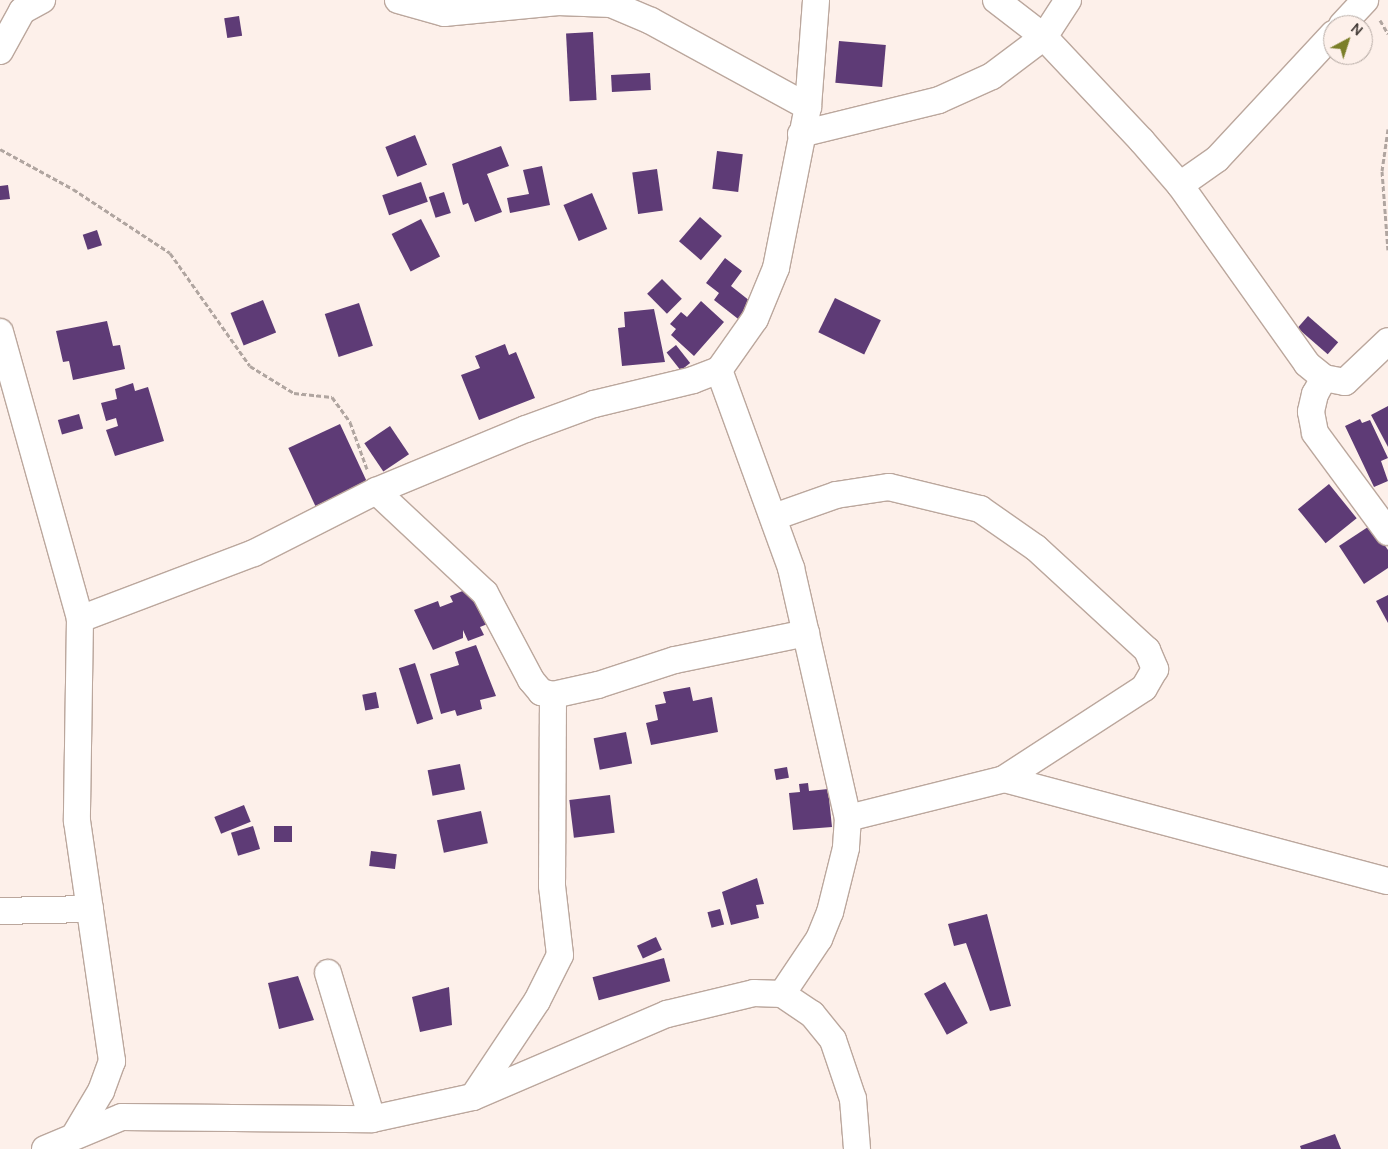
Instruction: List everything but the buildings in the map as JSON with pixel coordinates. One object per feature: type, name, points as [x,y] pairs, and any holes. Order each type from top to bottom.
[{"type":"street","points":[[0,52],[22,11],[42,0]]},
{"type":"street","points":[[398,0],[444,13],[558,2],[610,4],[808,106]]},
{"type":"street","points":[[80,619],[254,552],[374,492],[594,404],[693,380],[719,370],[755,319],[776,268],[808,106],[816,0]]},
{"type":"street","points":[[996,0],[1044,37],[1180,185],[1282,334],[1324,378],[1345,382],[1387,343]]},
{"type":"street","points":[[801,134],[939,100],[992,76],[1044,37],[1068,0]]},
{"type":"street","points":[[1351,15],[1365,0]]},
{"type":"street","points":[[1180,185],[1217,159],[1323,45]]},
{"type":"street","points":[[0,332],[80,619],[77,822],[112,1061],[101,1091],[76,1133]]},
{"type":"street","points":[[719,370],[774,517],[806,633],[848,818],[846,848],[830,912],[819,939],[782,994]]},
{"type":"street","points":[[1324,378],[1315,394],[1312,412],[1315,433],[1388,532]]},
{"type":"street","points":[[774,517],[836,495],[889,487],[980,510],[1051,561],[1148,650],[1155,669],[1144,688],[1004,779],[848,818]]},
{"type":"street","points":[[374,492],[468,574],[485,594],[530,680],[541,692],[553,695],[675,660],[806,633]]},
{"type":"street","points":[[473,1097],[538,1001],[560,955],[552,886],[553,695]]},
{"type":"street","points":[[1004,779],[1388,881]]},
{"type":"street","points":[[0,912],[90,909]]},
{"type":"street","points":[[328,973],[372,1119]]},
{"type":"street","points":[[45,1149],[76,1133],[122,1116],[372,1119],[473,1097],[667,1014],[754,993],[782,994],[812,1014],[833,1040],[850,1089],[857,1149]]},
{"type":"path","points":[[1388,129],[1382,171],[1388,250]]},
{"type":"path","points":[[0,149],[73,188],[170,253],[250,366],[294,393],[332,397],[350,422],[374,492]]}]
